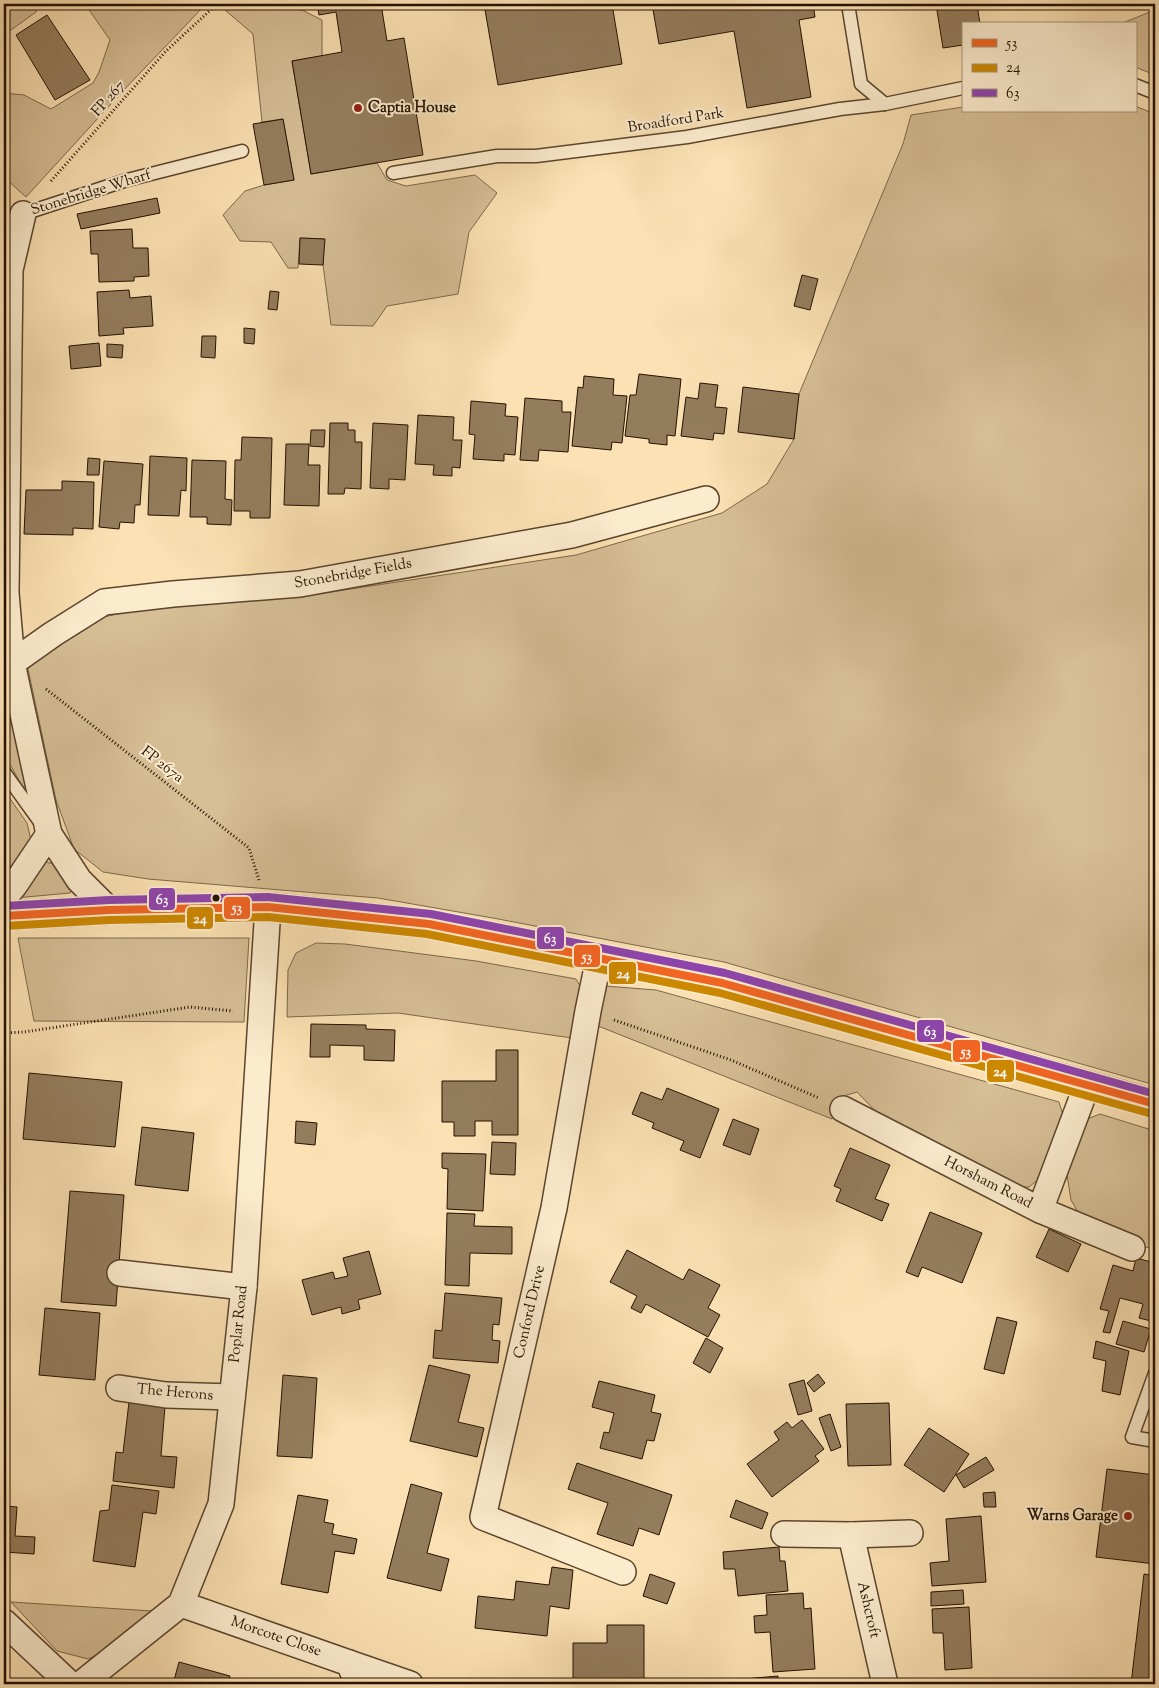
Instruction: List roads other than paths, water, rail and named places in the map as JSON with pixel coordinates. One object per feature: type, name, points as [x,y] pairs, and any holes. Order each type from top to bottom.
[{"type":"main road","points":[[4,916],[109,910],[268,907],[429,924],[722,983],[1155,1104]]},
{"type":"street","name":"Stonebridge Wharf","points":[[24,214],[10,270],[6,593],[8,670],[50,834],[80,880],[109,910]]},
{"type":"street","name":"Stonebridge Fields","points":[[8,670],[53,634],[104,602],[173,594],[300,584],[572,535],[706,499]]},
{"type":"street","points":[[4,898],[50,834]]},
{"type":"street","name":"Poplar Road","points":[[80,1684],[181,1604],[221,1504],[244,1286],[268,907]]},
{"type":"street","name":"Conford Drive","points":[[599,958],[554,1208],[483,1517],[623,1572]]},
{"type":"street","name":"Horsham Road","points":[[843,1109],[1040,1210],[1086,1085]]},
{"type":"street","points":[[1040,1210],[1132,1248]]},
{"type":"street","points":[[120,1273],[244,1286]]},
{"type":"street","name":"The Herons","points":[[119,1388],[166,1394],[232,1397]]},
{"type":"street","points":[[784,1534],[851,1535],[910,1533]]},
{"type":"street","name":"Ashcroft","points":[[851,1535],[885,1684]]},
{"type":"street","name":"Morcote Close","points":[[181,1604],[353,1673],[410,1684]]},
{"type":"street","points":[[4,1622],[70,1684]]},
{"type":"lane","points":[[848,4],[861,84],[885,104]]},
{"type":"lane","points":[[1136,85],[1155,93]]},
{"type":"lane","name":"Broadford Park","points":[[393,173],[497,156],[536,156],[687,137],[840,109],[885,104],[962,88]]},
{"type":"lane","name":"Stonebridge Wharf","points":[[24,214],[127,180],[242,151]]},
{"type":"lane","points":[[4,772],[50,834]]},
{"type":"lane","points":[[1155,1373],[1132,1436],[1155,1441]]},
{"type":"place","name":"Captia House","points":[[358,108]]},
{"type":"place","name":"Warns Garage","points":[[1128,1516]]}]
